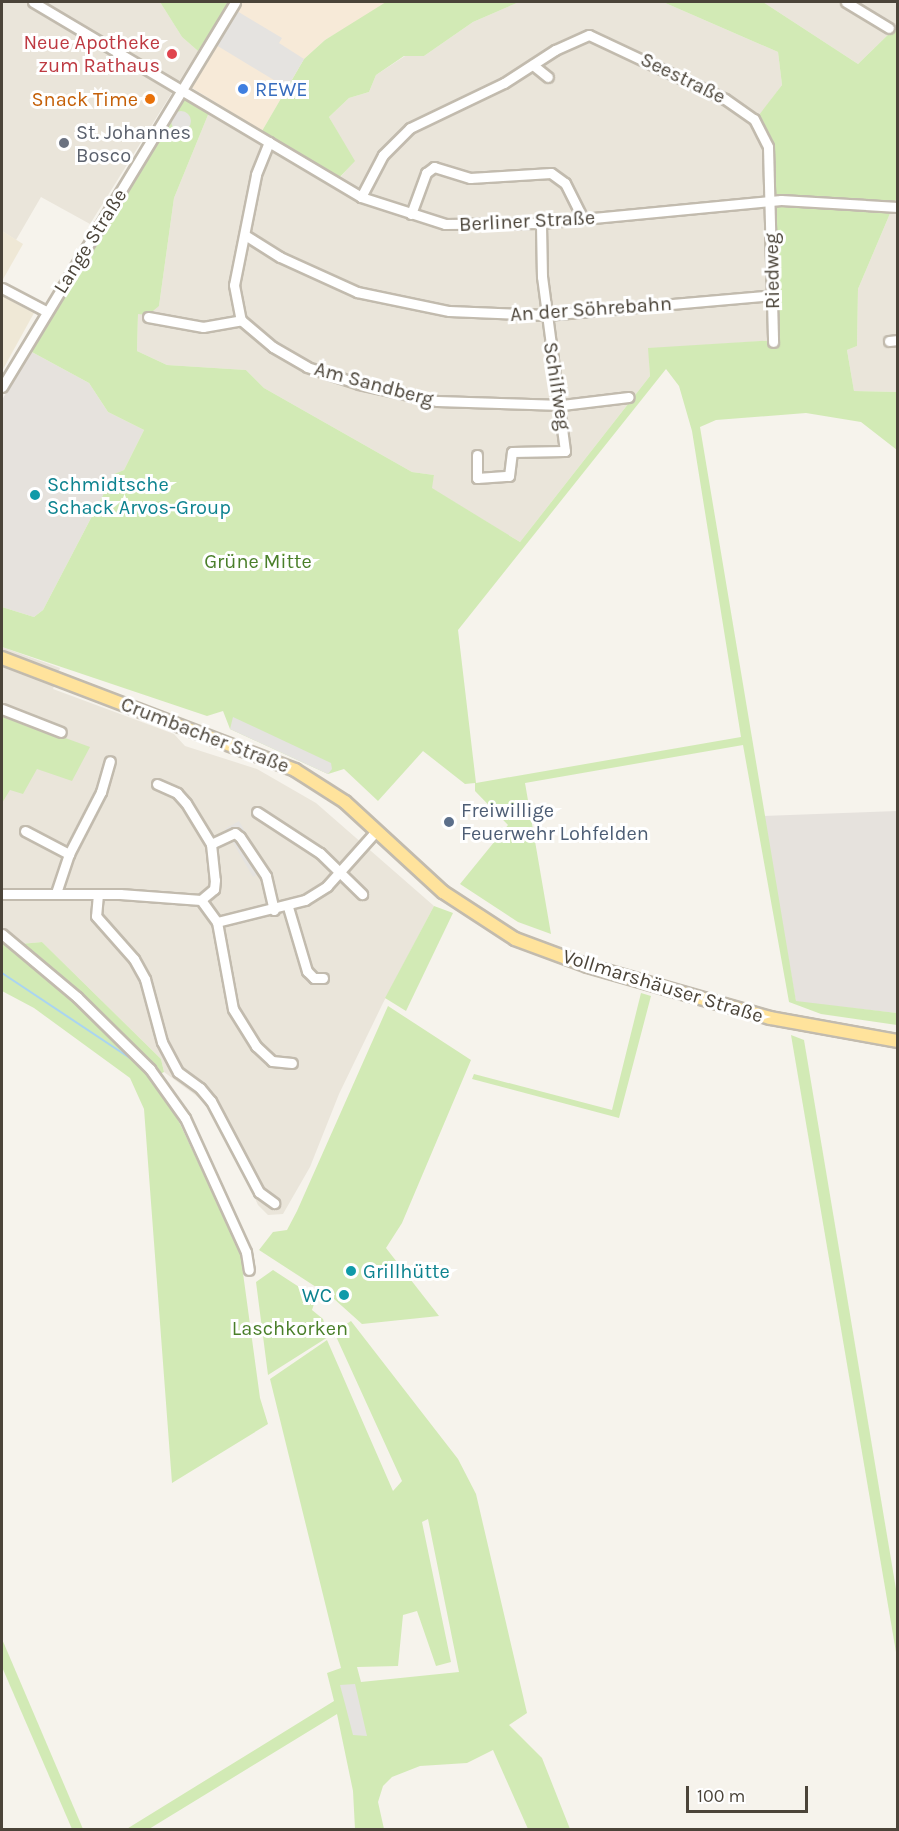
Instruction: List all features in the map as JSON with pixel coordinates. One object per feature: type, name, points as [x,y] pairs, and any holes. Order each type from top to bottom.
[{"type":"main road","name":"Crumbacher Straße","points":[[2,661],[275,760],[329,789],[443,892]]},
{"type":"main road","name":"Vollmarshäuser Straße","points":[[443,892],[515,939],[588,966],[778,1020],[897,1041]]},
{"type":"street","name":"Berliner Straße","points":[[33,2],[361,197],[411,214],[469,226],[541,223],[772,201],[897,207]]},
{"type":"street","name":"Lange Straße","points":[[2,387],[235,2]]},
{"type":"street","points":[[846,2],[889,28]]},
{"type":"street","name":"Seestraße","points":[[361,197],[383,155],[402,134],[589,35],[742,108],[754,119],[768,147],[772,201]]},
{"type":"street","points":[[533,65],[548,76]]},
{"type":"street","points":[[148,317],[203,327],[241,320],[234,285],[256,175],[269,142]]},
{"type":"street","points":[[411,214],[426,173],[434,167],[470,178],[551,173],[565,183],[583,219]]},
{"type":"street","name":"Riedweg","points":[[772,201],[773,342]]},
{"type":"street","name":"Schilfweg","points":[[477,455],[477,478],[508,476],[512,452],[561,453],[566,445],[562,405],[546,315],[541,223]]},
{"type":"street","name":"An der Söhrebahn","points":[[245,235],[316,274],[378,297],[449,311],[546,315],[773,295]]},
{"type":"street","points":[[2,288],[46,311]]},
{"type":"street","name":"Am Sandberg","points":[[241,320],[273,348],[308,367],[359,384],[471,405],[562,405],[629,397]]},
{"type":"street","points":[[2,710],[61,732]]},
{"type":"street","points":[[56,893],[69,854],[101,792],[110,761]]},
{"type":"street","points":[[2,894],[98,894],[201,900],[214,889],[215,861],[211,844],[186,803],[177,793],[157,784]]},
{"type":"street","points":[[256,812],[285,828],[341,872],[362,894]]},
{"type":"street","points":[[217,922],[288,907],[327,886],[377,830]]},
{"type":"street","points":[[25,831],[69,854]]},
{"type":"street","points":[[211,844],[235,833],[240,837],[266,876],[274,910]]},
{"type":"street","points":[[98,894],[96,916],[134,959],[145,980],[162,1042],[178,1072],[201,1088],[211,1101],[259,1192],[274,1203]]},
{"type":"street","points":[[201,900],[217,922],[234,1009],[272,1061],[292,1064]]},
{"type":"street","points":[[288,907],[307,971],[314,978],[323,978]]},
{"type":"street","points":[[2,934],[77,997],[150,1069],[184,1118],[246,1252],[249,1270]]},
{"type":"shaded area","points":[[2,2],[160,2],[182,37],[198,51],[90,224],[41,197],[16,240],[2,231]]},
{"type":"shaded area","points":[[230,2],[387,3],[325,40],[304,59],[262,131],[181,81]]},
{"type":"shaded area","points":[[519,2],[663,2],[778,52],[782,85],[759,116],[770,139],[775,189],[777,340],[649,349],[650,376],[520,542],[431,488],[434,475],[412,472],[264,388],[246,370],[167,365],[137,351],[138,314],[159,306],[174,198],[210,110],[333,186],[354,161],[329,117],[349,98],[369,92],[376,75],[405,56],[424,56],[473,22]]},
{"type":"shaded area","points":[[763,2],[897,2],[897,26],[858,64]]},
{"type":"shaded area","points":[[237,11],[282,38],[279,43],[304,59],[287,88],[216,45]]},
{"type":"shaded area","points":[[177,111],[185,111],[191,117],[191,125],[185,131],[177,131],[171,125],[171,117]]},
{"type":"shaded area","points":[[897,197],[897,392],[854,391],[847,350],[857,346],[858,289]]},
{"type":"shaded area","points":[[2,231],[23,244],[2,281]]},
{"type":"shaded area","points":[[2,296],[34,313],[2,371]]},
{"type":"shaded area","points":[[30,351],[89,383],[108,412],[144,430],[124,470],[114,474],[43,610],[34,617],[2,607],[2,400]]},
{"type":"shaded area","points":[[2,647],[60,668],[53,689],[174,734],[185,746],[257,769],[316,803],[434,906],[339,1094],[310,1167],[283,1214],[268,1215],[258,1205],[223,1129],[202,1100],[164,1072],[161,1059],[42,942],[10,945],[2,937]]},
{"type":"shaded area","points":[[233,717],[331,763],[332,769],[328,774],[230,729]]},
{"type":"shaded area","points":[[897,811],[897,1013],[796,1002],[763,816]]},
{"type":"shaded area","points":[[239,821],[267,869],[253,877],[225,829]]},
{"type":"shaded area","points":[[355,1684],[367,1736],[353,1735],[340,1685]]},
{"type":"green space","points":[[160,2],[230,2],[198,51],[182,37]]},
{"type":"green space","points":[[386,2],[519,2],[473,22],[424,56],[404,56],[376,75],[369,92],[349,98],[329,117],[355,161],[339,178],[262,131],[304,59],[325,40]]},
{"type":"green space","name":"Grüne Mitte","points":[[663,2],[763,2],[858,64],[897,26],[897,197],[858,289],[857,346],[847,350],[854,391],[897,392],[897,450],[861,422],[806,413],[716,420],[700,427],[796,1001],[897,1013],[897,1025],[821,1014],[789,1002],[743,745],[525,783],[551,934],[518,922],[460,884],[508,825],[475,791],[475,783],[465,784],[423,751],[378,801],[344,769],[328,774],[230,729],[223,711],[207,716],[2,647],[2,607],[34,617],[43,610],[114,474],[124,470],[144,430],[108,412],[89,383],[30,351],[184,95],[210,110],[174,198],[159,306],[148,315],[138,314],[137,351],[167,365],[246,370],[264,388],[412,472],[434,475],[432,488],[520,542],[650,376],[648,348],[777,340],[775,189],[770,139],[759,115],[782,85],[778,52]],"holes":[[[666,369],[679,386],[692,431],[741,737],[476,783],[458,630]]]},
{"type":"green space","points":[[2,715],[90,747],[72,781],[37,769],[23,794],[10,790],[2,803]]},
{"type":"green space","points":[[434,906],[453,913],[406,1011],[385,998]]},
{"type":"green space","points":[[2,937],[10,945],[42,942],[161,1059],[164,1072],[152,1078],[172,1107],[240,1251],[260,1398],[268,1424],[172,1483],[144,1109],[130,1078],[34,1008],[2,991]]},
{"type":"green space","points":[[641,993],[651,996],[619,1118],[472,1079],[474,1074],[612,1110]]},
{"type":"green space","points":[[388,1006],[471,1060],[402,1223],[386,1248],[439,1316],[362,1324],[333,1298],[259,1250],[273,1232],[287,1230]]},
{"type":"green space","points":[[791,1035],[804,1040],[897,1595],[897,1658]]},
{"type":"green space","name":"Laschkorken","points":[[273,1270],[316,1298],[312,1310],[323,1319],[328,1337],[268,1375],[256,1282]]},
{"type":"green space","points":[[351,1321],[458,1459],[476,1494],[527,1713],[509,1725],[542,1758],[570,1829],[528,1829],[493,1750],[467,1763],[420,1766],[392,1777],[383,1786],[378,1802],[384,1829],[355,1829],[353,1791],[337,1714],[149,1829],[125,1830],[334,1701],[327,1673],[341,1668],[270,1379],[327,1340],[393,1491],[402,1481],[334,1332]],"holes":[[[428,1519],[459,1672],[361,1682],[357,1667],[398,1666],[403,1615],[417,1611],[436,1666],[451,1662],[422,1522]]]},
{"type":"green space","points":[[2,1639],[83,1829],[72,1829],[2,1667]]},
{"type":"waterway","points":[[2,973],[130,1058]]},
{"type":"place","name":"Neue Apotheke zum Rathaus","points":[[172,54]]},
{"type":"place","name":"REWE","points":[[243,89]]},
{"type":"place","name":"Snack Time","points":[[150,99]]},
{"type":"place","name":"St. Johannes Bosco","points":[[64,143]]},
{"type":"place","name":"Schmidtsche Schack Arvos-Group","points":[[35,495]]},
{"type":"place","name":"Freiwillige Feuerwehr Lohfelden","points":[[449,822]]},
{"type":"place","name":"Grillhütte","points":[[351,1271]]},
{"type":"place","name":"WC","points":[[344,1295]]}]
